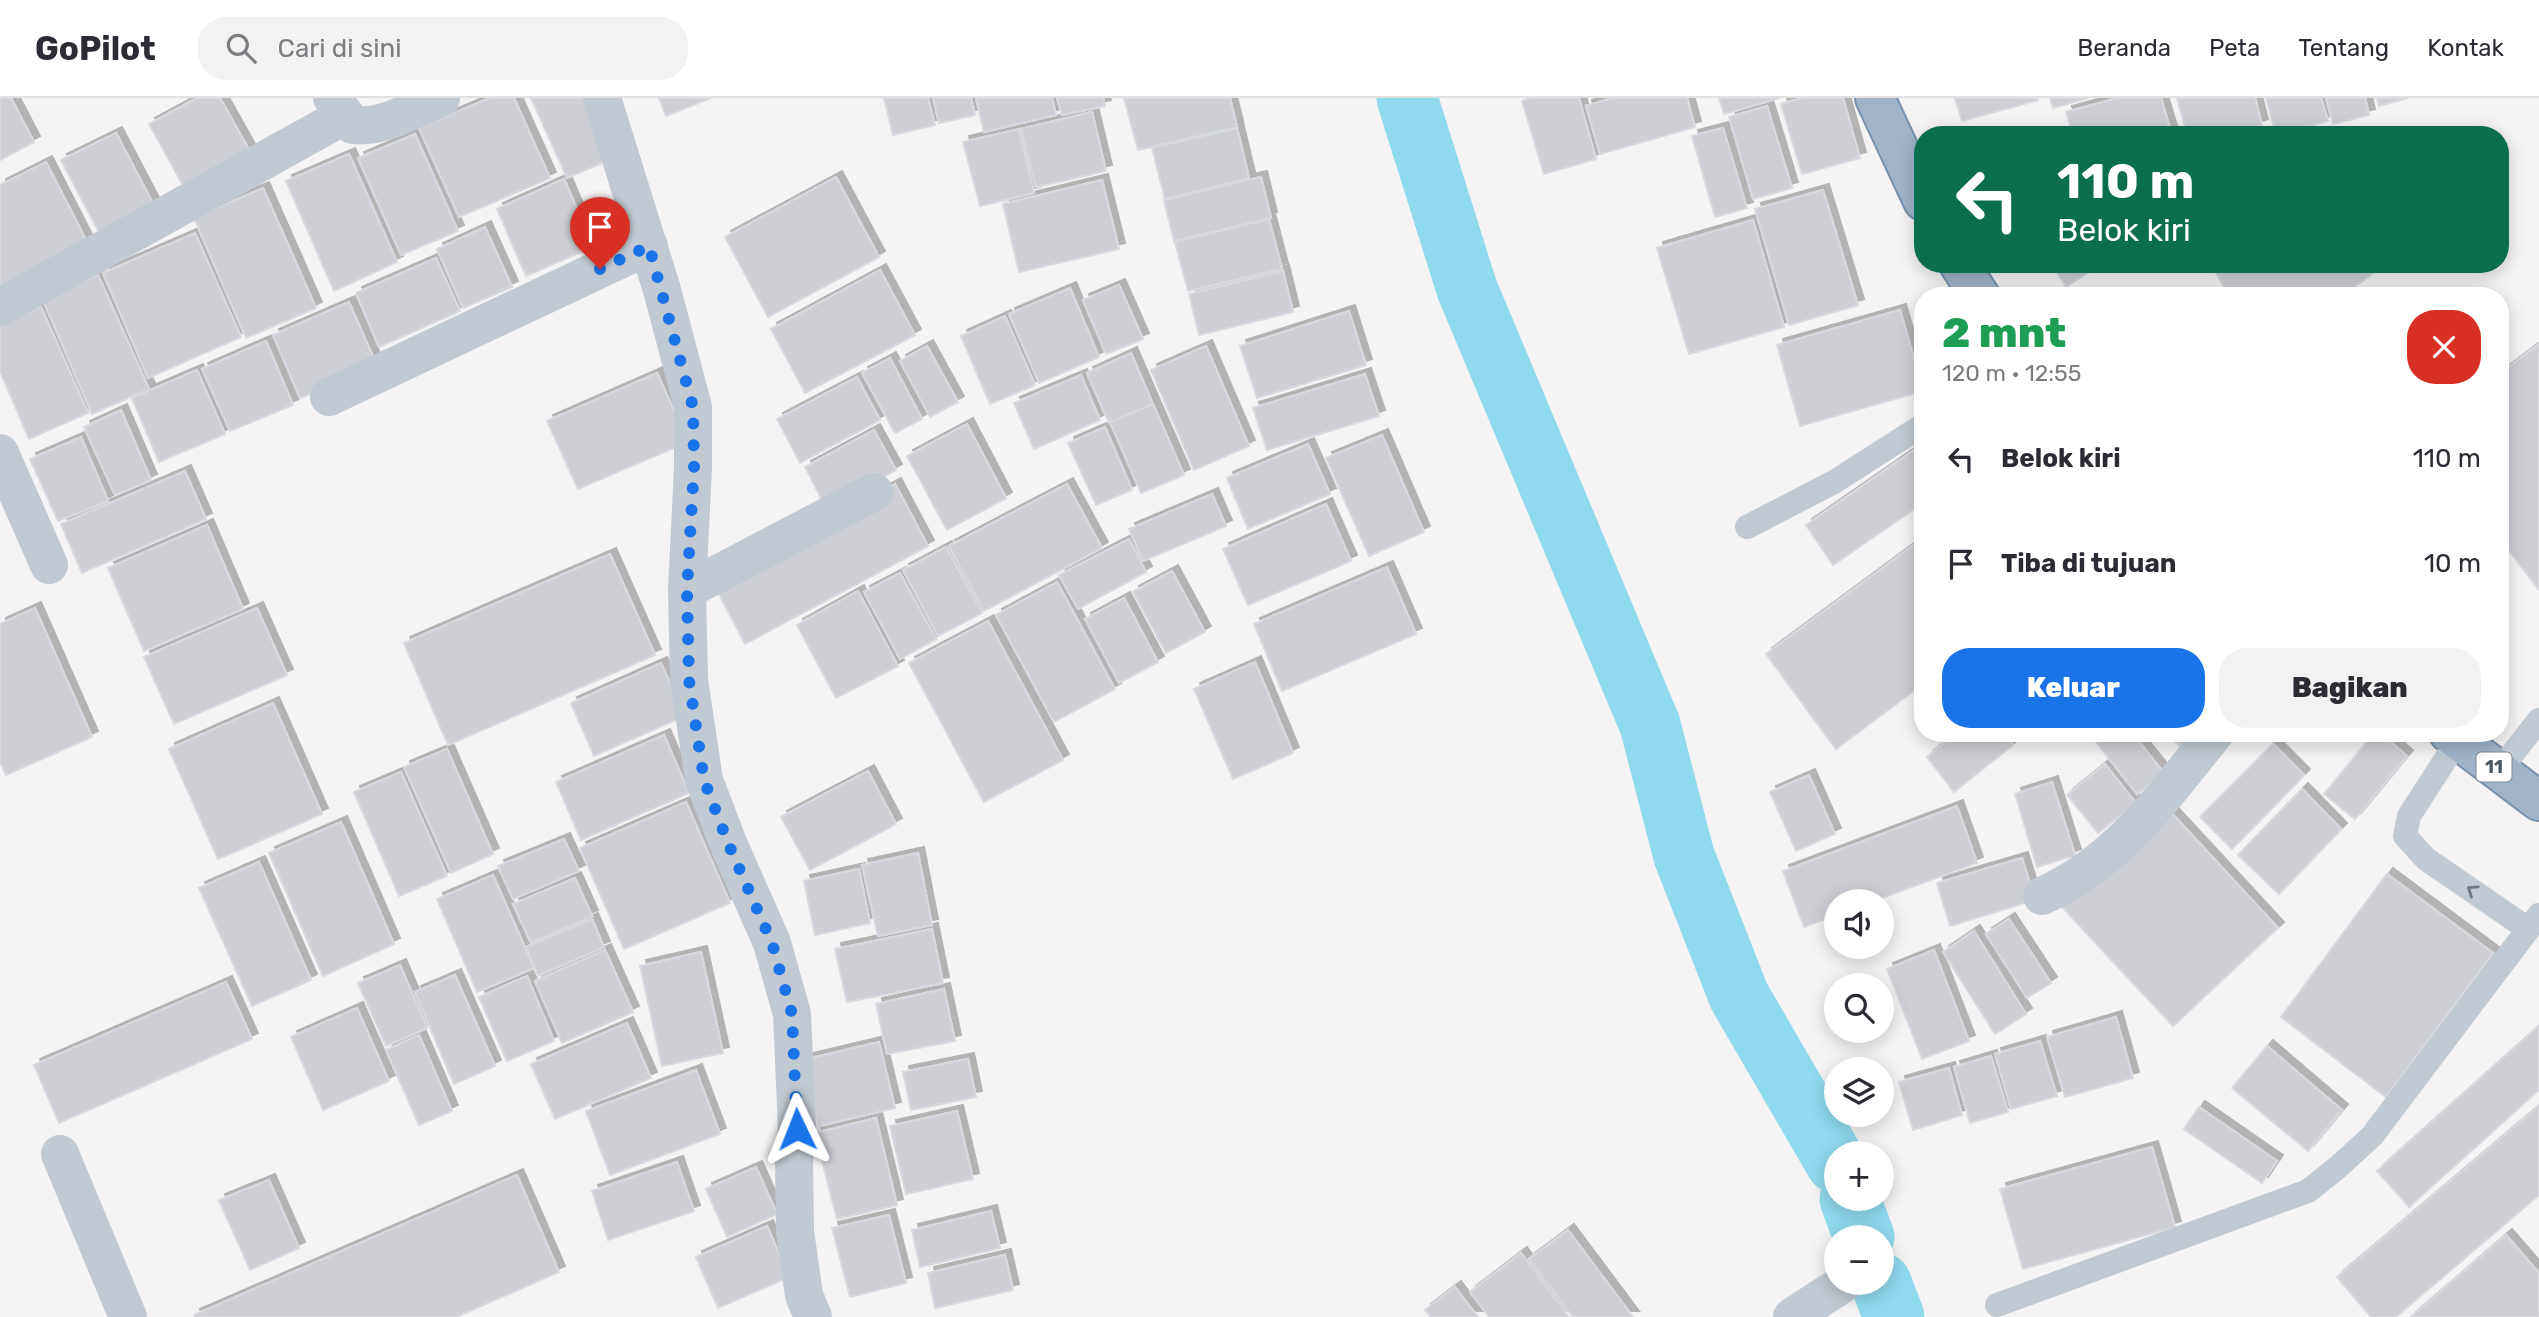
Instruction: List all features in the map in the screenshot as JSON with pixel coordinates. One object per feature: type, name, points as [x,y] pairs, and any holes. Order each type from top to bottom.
[{"type":"highway","points":[[1875,98],[1914,182]]},
{"type":"highway","name":"11","points":[[2460,742],[2539,801]]},
{"type":"street","points":[[0,307],[338,107],[353,125],[365,126],[441,98]]},
{"type":"street","points":[[602,98],[649,246],[693,407],[694,467],[687,590],[689,680],[704,780],[728,843],[772,943],[792,1014],[797,1129],[794,1160],[795,1231],[804,1295],[813,1317]]},
{"type":"street","points":[[329,397],[649,246]]},
{"type":"street","points":[[0,453],[49,565]]},
{"type":"street","points":[[687,590],[874,492]]},
{"type":"street","points":[[2042,895],[2069,883],[2139,827],[2208,742]]},
{"type":"street","points":[[60,1154],[128,1317]]},
{"type":"street","points":[[1792,1317],[1826,1295]]},
{"type":"lane","points":[[1747,527],[1834,482],[1914,431]]},
{"type":"lane","points":[[2499,771],[2539,720]]},
{"type":"lane","points":[[1997,1305],[2308,1191],[2372,1136],[2534,922],[2426,859],[2405,836],[2409,816],[2450,742]]},
{"type":"building","points":[[0,98],[11,98],[34,142],[0,160]]},
{"type":"building","points":[[197,98],[220,98],[252,155],[186,191],[149,124]]},
{"type":"building","points":[[490,98],[514,98],[550,178],[459,217],[419,128]]},
{"type":"building","points":[[531,98],[590,98],[616,157],[567,178]]},
{"type":"building","points":[[659,98],[711,98],[666,116]]},
{"type":"building","points":[[884,98],[928,98],[935,125],[893,135]]},
{"type":"building","points":[[933,98],[971,98],[975,115],[939,123]]},
{"type":"building","points":[[976,98],[1052,98],[1056,115],[984,132]]},
{"type":"building","points":[[1057,98],[1103,98],[1105,106],[1062,115]]},
{"type":"building","points":[[1124,98],[1230,98],[1237,127],[1138,150]]},
{"type":"building","points":[[1531,98],[1579,98],[1596,159],[1544,174],[1522,101]]},
{"type":"building","points":[[1613,98],[1687,98],[1695,127],[1600,154],[1586,106]]},
{"type":"building","points":[[1719,98],[1779,98],[1724,114]]},
{"type":"building","points":[[1802,98],[1843,98],[1860,158],[1802,174],[1781,104]]},
{"type":"building","points":[[1955,98],[2037,98],[2038,100],[1962,121]]},
{"type":"building","points":[[2050,98],[2088,98],[2053,108]]},
{"type":"building","points":[[2118,98],[2161,98],[2169,126],[2070,126],[2066,112]]},
{"type":"building","points":[[2177,98],[2255,98],[2262,125],[2259,126],[2185,126]]},
{"type":"building","points":[[2266,98],[2321,98],[2328,121],[2309,126],[2274,126]]},
{"type":"building","points":[[2326,98],[2365,98],[2369,115],[2333,124]]},
{"type":"building","points":[[2377,98],[2408,98],[2379,106]]},
{"type":"building","points":[[1767,106],[1792,188],[1753,199],[1729,117]]},
{"type":"building","points":[[1092,112],[1106,171],[1036,187],[1021,129]]},
{"type":"building","points":[[1237,128],[1249,178],[1165,199],[1152,148]]},
{"type":"building","points":[[1723,128],[1747,208],[1715,217],[1692,136]]},
{"type":"building","points":[[1019,129],[1034,193],[980,206],[963,142]]},
{"type":"building","points":[[116,133],[156,209],[101,236],[61,160]]},
{"type":"building","points":[[415,134],[458,231],[401,255],[358,158]]},
{"type":"building","points":[[349,154],[397,262],[334,291],[286,181]]},
{"type":"building","points":[[46,162],[87,242],[0,287],[0,185]]},
{"type":"building","points":[[836,177],[879,257],[768,317],[725,237]]},
{"type":"building","points":[[1261,177],[1271,218],[1174,241],[1164,200]]},
{"type":"building","points":[[564,179],[593,247],[526,276],[497,209]]},
{"type":"building","points":[[1102,180],[1119,249],[1019,272],[1003,204]]},
{"type":"building","points":[[263,188],[316,308],[246,338],[194,218]]},
{"type":"building","points":[[1823,190],[1858,305],[1789,325],[1755,209]]},
{"type":"building","points":[[1269,219],[1282,269],[1188,291],[1175,242]]},
{"type":"building","points":[[1753,220],[1784,327],[1689,354],[1657,248]]},
{"type":"building","points":[[485,227],[512,287],[463,308],[437,249]]},
{"type":"building","points":[[195,233],[241,337],[148,378],[103,273]]},
{"type":"building","points":[[436,258],[460,311],[379,347],[356,293]]},
{"type":"building","points":[[880,270],[915,335],[805,393],[771,329]]},
{"type":"building","points":[[1283,271],[1293,312],[1199,335],[1189,294]]},
{"type":"building","points":[[2057,273],[2087,273],[2066,287]]},
{"type":"building","points":[[2216,273],[2373,273],[2355,287],[2224,287]]},
{"type":"building","points":[[98,275],[149,389],[92,414],[43,300]]},
{"type":"building","points":[[1119,285],[1143,339],[1106,354],[1083,300]]},
{"type":"building","points":[[1070,288],[1099,357],[1039,383],[1009,314]]},
{"type":"building","points":[[349,302],[377,366],[300,398],[273,335]]},
{"type":"building","points":[[41,307],[88,413],[29,439],[0,371],[0,324]]},
{"type":"building","points":[[1900,310],[1914,359],[1914,394],[1800,426],[1777,345]]},
{"type":"building","points":[[1349,311],[1366,365],[1257,398],[1240,346]]},
{"type":"building","points":[[1005,316],[1035,385],[990,404],[961,336]]},
{"type":"building","points":[[266,341],[293,405],[230,431],[202,369]]},
{"type":"building","points":[[2539,344],[2539,590],[2509,551],[2509,367]]},
{"type":"building","points":[[927,346],[958,402],[930,417],[900,361]]},
{"type":"building","points":[[1206,346],[1249,446],[1194,470],[1151,370]]},
{"type":"building","points":[[1131,353],[1153,404],[1109,423],[1087,373]]},
{"type":"building","points":[[890,358],[922,419],[895,433],[862,373]]},
{"type":"building","points":[[197,370],[225,434],[159,462],[132,398]]},
{"type":"building","points":[[657,373],[688,442],[578,489],[547,421]]},
{"type":"building","points":[[1365,374],[1379,416],[1267,450],[1253,408]]},
{"type":"building","points":[[1081,375],[1100,420],[1034,449],[1014,403]]},
{"type":"building","points":[[857,377],[880,420],[800,463],[777,419]]},
{"type":"building","points":[[1153,404],[1184,475],[1141,493],[1110,422]]},
{"type":"building","points":[[121,410],[151,480],[115,495],[84,427]]},
{"type":"building","points":[[967,424],[1006,498],[947,530],[907,456]]},
{"type":"building","points":[[1105,427],[1132,490],[1096,505],[1068,443]]},
{"type":"building","points":[[874,430],[896,470],[826,508],[805,467]]},
{"type":"building","points":[[1382,435],[1424,532],[1369,556],[1326,458]]},
{"type":"building","points":[[81,437],[108,501],[58,521],[30,459]]},
{"type":"building","points":[[1308,444],[1330,494],[1248,529],[1227,478]]},
{"type":"building","points":[[1914,450],[1914,509],[1833,565],[1806,525]]},
{"type":"building","points":[[185,471],[206,519],[82,573],[61,524]]},
{"type":"building","points":[[895,484],[928,546],[745,644],[712,581]]},
{"type":"building","points":[[1067,484],[1102,548],[984,611],[949,546]]},
{"type":"building","points":[[1212,494],[1226,526],[1143,561],[1129,529]]},
{"type":"building","points":[[1326,504],[1351,561],[1248,605],[1223,549]]},
{"type":"building","points":[[207,525],[243,609],[144,651],[108,568]]},
{"type":"building","points":[[1129,539],[1146,572],[1078,609],[1059,575]]},
{"type":"building","points":[[1914,545],[1914,691],[1836,749],[1766,654]]},
{"type":"building","points":[[946,547],[982,613],[938,636],[903,570]]},
{"type":"building","points":[[610,554],[655,655],[448,745],[404,643]]},
{"type":"building","points":[[1387,567],[1416,634],[1282,691],[1254,624]]},
{"type":"building","points":[[1172,571],[1205,632],[1166,653],[1133,592]]},
{"type":"building","points":[[900,573],[936,639],[900,659],[864,592]]},
{"type":"building","points":[[1057,582],[1115,689],[1054,722],[996,615]]},
{"type":"building","points":[[858,591],[898,666],[836,698],[797,625]]},
{"type":"building","points":[[1124,598],[1158,662],[1119,683],[1085,619]]},
{"type":"building","points":[[35,608],[92,737],[6,775],[0,762],[0,624]]},
{"type":"building","points":[[257,608],[287,675],[174,724],[144,657]]},
{"type":"building","points":[[988,621],[1063,760],[984,802],[909,663]]},
{"type":"building","points":[[1255,662],[1293,753],[1233,779],[1194,689]]},
{"type":"building","points":[[661,663],[685,716],[594,756],[571,703]]},
{"type":"building","points":[[273,703],[322,814],[218,859],[169,749]]},
{"type":"building","points":[[664,735],[689,793],[581,840],[556,782]]},
{"type":"building","points":[[1945,742],[2011,742],[2013,745],[1954,792],[1927,757]]},
{"type":"building","points":[[2096,742],[2139,742],[2164,773],[2137,794]]},
{"type":"building","points":[[2367,742],[2391,742],[2407,756],[2355,819],[2324,794]]},
{"type":"building","points":[[2273,744],[2304,775],[2232,849],[2200,817]]},
{"type":"building","points":[[447,749],[493,854],[451,873],[404,767]]},
{"type":"building","points":[[2105,764],[2136,803],[2098,833],[2067,795]]},
{"type":"building","points":[[868,771],[896,824],[810,870],[781,817]]},
{"type":"building","points":[[401,772],[447,876],[399,896],[354,792]]},
{"type":"building","points":[[1809,775],[1835,834],[1796,851],[1770,792]]},
{"type":"building","points":[[2052,782],[2075,855],[2037,867],[2015,794]]},
{"type":"building","points":[[2302,789],[2341,829],[2279,894],[2238,855]]},
{"type":"building","points":[[686,802],[730,903],[624,949],[580,848]]},
{"type":"building","points":[[1957,806],[1977,863],[1894,894],[1894,889],[1824,889],[1824,920],[1804,927],[1783,871]]},
{"type":"building","points":[[2166,807],[2278,928],[2173,1026],[2060,905]]},
{"type":"building","points":[[341,822],[394,944],[323,976],[269,853]]},
{"type":"building","points":[[564,839],[579,871],[513,899],[498,866]]},
{"type":"building","points":[[918,853],[932,925],[878,936],[862,865]]},
{"type":"building","points":[[2022,858],[2035,900],[1950,926],[1937,883]]},
{"type":"building","points":[[259,862],[311,980],[252,1006],[199,888]]},
{"type":"building","points":[[859,869],[870,923],[815,935],[804,881]]},
{"type":"building","points":[[2387,874],[2493,953],[2386,1097],[2281,1017]]},
{"type":"building","points":[[493,875],[534,968],[477,992],[437,899]]},
{"type":"building","points":[[575,878],[592,916],[531,943],[513,904]]},
{"type":"building","points":[[592,919],[604,947],[538,976],[526,947]]},
{"type":"building","points":[[2009,919],[2051,983],[2027,998],[1986,934]]},
{"type":"building","points":[[932,929],[943,983],[847,1002],[835,949]]},
{"type":"building","points":[[1974,931],[2026,1014],[1995,1034],[1943,952]]},
{"type":"building","points":[[605,950],[633,1012],[562,1043],[535,981]]},
{"type":"building","points":[[1934,950],[1969,1041],[1922,1059],[1894,987],[1894,973],[1889,973],[1887,969]]},
{"type":"building","points":[[701,952],[723,1053],[662,1066],[640,966]]},
{"type":"building","points":[[400,965],[427,1028],[386,1046],[358,983]]},
{"type":"building","points":[[455,975],[495,1066],[454,1084],[415,992]]},
{"type":"building","points":[[527,976],[554,1041],[507,1061],[479,997]]},
{"type":"building","points":[[226,982],[252,1039],[59,1123],[34,1065]]},
{"type":"building","points":[[944,989],[955,1041],[887,1054],[876,1004]]},
{"type":"building","points":[[357,1008],[389,1081],[323,1110],[291,1037]]},
{"type":"building","points":[[2116,1017],[2133,1078],[2065,1097],[2047,1037]]},
{"type":"building","points":[[627,1023],[651,1078],[555,1119],[531,1064]]},
{"type":"building","points":[[2539,1026],[2539,1090],[2409,1207],[2377,1171]]},
{"type":"building","points":[[419,1035],[452,1111],[419,1125],[386,1050]]},
{"type":"building","points":[[2040,1041],[2057,1096],[2011,1109],[1995,1054]]},
{"type":"building","points":[[879,1042],[895,1108],[819,1126],[803,1060]]},
{"type":"building","points":[[2267,1046],[2342,1110],[2308,1151],[2232,1088]]},
{"type":"building","points":[[1991,1056],[2008,1112],[1970,1123],[1954,1067]]},
{"type":"building","points":[[968,1059],[976,1097],[911,1110],[903,1072]]},
{"type":"building","points":[[1949,1068],[1962,1115],[1913,1130],[1899,1082]]},
{"type":"building","points":[[696,1070],[720,1134],[610,1175],[586,1111]]},
{"type":"building","points":[[2539,1106],[2539,1195],[2396,1317],[2371,1317],[2337,1277]]},
{"type":"building","points":[[2199,1107],[2277,1161],[2262,1183],[2184,1129]]},
{"type":"building","points":[[957,1111],[973,1179],[906,1194],[890,1126]]},
{"type":"building","points":[[876,1118],[897,1205],[837,1219],[815,1133]]},
{"type":"building","points":[[2152,1147],[2175,1227],[2023,1269],[2000,1189]]},
{"type":"building","points":[[677,1162],[694,1211],[608,1240],[592,1191]]},
{"type":"building","points":[[756,1167],[777,1214],[727,1237],[706,1189]]},
{"type":"building","points":[[517,1175],[559,1272],[456,1317],[194,1315]]},
{"type":"building","points":[[269,1180],[299,1248],[250,1270],[219,1200]]},
{"type":"building","points":[[991,1211],[1000,1248],[920,1267],[912,1230]]},
{"type":"building","points":[[889,1215],[906,1283],[850,1297],[832,1228]]},
{"type":"building","points":[[767,1226],[789,1277],[718,1308],[696,1257]]},
{"type":"building","points":[[1568,1230],[1633,1317],[1573,1317],[1529,1259]]},
{"type":"building","points":[[2506,1235],[2539,1273],[2539,1317],[2411,1317]]},
{"type":"building","points":[[1521,1253],[1569,1317],[1489,1317],[1470,1292]]},
{"type":"building","points":[[1005,1255],[1013,1290],[935,1308],[928,1273]]},
{"type":"building","points":[[1455,1287],[1478,1317],[1430,1317],[1425,1310]]},
{"type":"waterway","points":[[1407,98],[1467,289],[1650,725],[1684,856],[1739,996],[1824,1142]]},
{"type":"waterway","points":[[1854,1211],[1860,1225]]},
{"type":"waterway","points":[[1886,1295],[1894,1317]]},
{"type":"route","points":[[600,269],[649,246],[693,407],[694,467],[687,590],[689,680],[704,780],[728,843],[772,943],[792,1014],[797,1129]]}]
